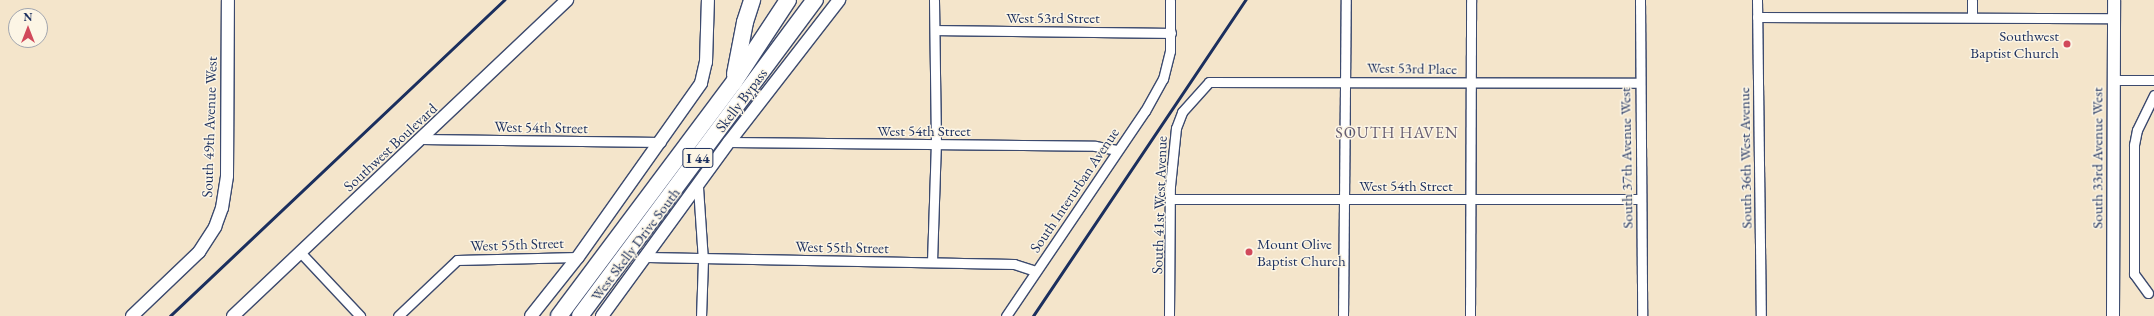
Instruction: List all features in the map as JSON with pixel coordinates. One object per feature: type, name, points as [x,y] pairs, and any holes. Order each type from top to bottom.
[{"type":"highway","points":[[734,82],[745,22],[752,0]]},
{"type":"highway","name":"Skelly Bypass","points":[[559,316],[734,82],[788,0]]},
{"type":"highway","name":"Skelly Bypass","points":[[580,316],[815,0]]},
{"type":"street","name":"South 49th Avenue West","points":[[132,316],[200,252],[215,227],[222,208],[227,176],[228,0]]},
{"type":"street","name":"Southwest Boulevard","points":[[234,316],[567,0]]},
{"type":"street","points":[[530,316],[578,257],[661,142],[701,83],[706,62],[708,0]]},
{"type":"street","name":"West Skelly Drive South","points":[[602,316],[647,257],[730,142],[839,0]]},
{"type":"street","points":[[932,262],[936,144],[934,0]]},
{"type":"street","points":[[1170,0],[1170,33]]},
{"type":"street","points":[[1343,316],[1344,81],[1346,0]]},
{"type":"street","points":[[1470,316],[1471,0]]},
{"type":"street","name":"South 37th Avenue West","points":[[1640,0],[1639,83],[1642,316]]},
{"type":"street","name":"South 36th West Avenue","points":[[1757,0],[1761,316]]},
{"type":"street","points":[[1972,0],[1972,16]]},
{"type":"street","name":"South 33rd Avenue West","points":[[2113,316],[2114,0]]},
{"type":"street","points":[[1757,17],[1972,16],[2114,18]]},
{"type":"street","name":"West 53rd Street","points":[[935,30],[1170,33]]},
{"type":"street","name":"South Interurban Avenue","points":[[1006,316],[1163,79],[1168,61],[1170,33]]},
{"type":"street","points":[[2113,80],[2154,80]]},
{"type":"street","name":"West 53rd Place","points":[[1191,100],[1210,82],[1344,81],[1639,83]]},
{"type":"street","points":[[2148,293],[2134,274],[2134,142],[2137,130],[2154,95]]},
{"type":"street","name":"South 41st West Avenue","points":[[1170,316],[1170,199],[1176,128],[1182,112],[1191,100]]},
{"type":"street","name":"West 54th Street","points":[[421,139],[661,142]]},
{"type":"street","name":"West 54th Street","points":[[730,142],[1095,146],[1117,150]]},
{"type":"street","points":[[698,187],[703,260],[701,316]]},
{"type":"street","name":"West 54th Street","points":[[1170,199],[1641,200]]},
{"type":"street","points":[[300,252],[360,316]]},
{"type":"street","name":"West 55th Street","points":[[398,316],[457,260],[578,257]]},
{"type":"street","name":"West 55th Street","points":[[647,257],[703,260],[1014,264],[1036,271]]},
{"type":"railway","points":[[170,316],[504,0]]},
{"type":"railway","points":[[1033,316],[1245,0]]},
{"type":"place","name":"Southwest Baptist Church","points":[[2067,44]]},
{"type":"place","name":"Mount Olive Baptist Church","points":[[1249,252]]},
{"type":"district","name":"SOUTH HAVEN","points":[[1397,133]]}]
